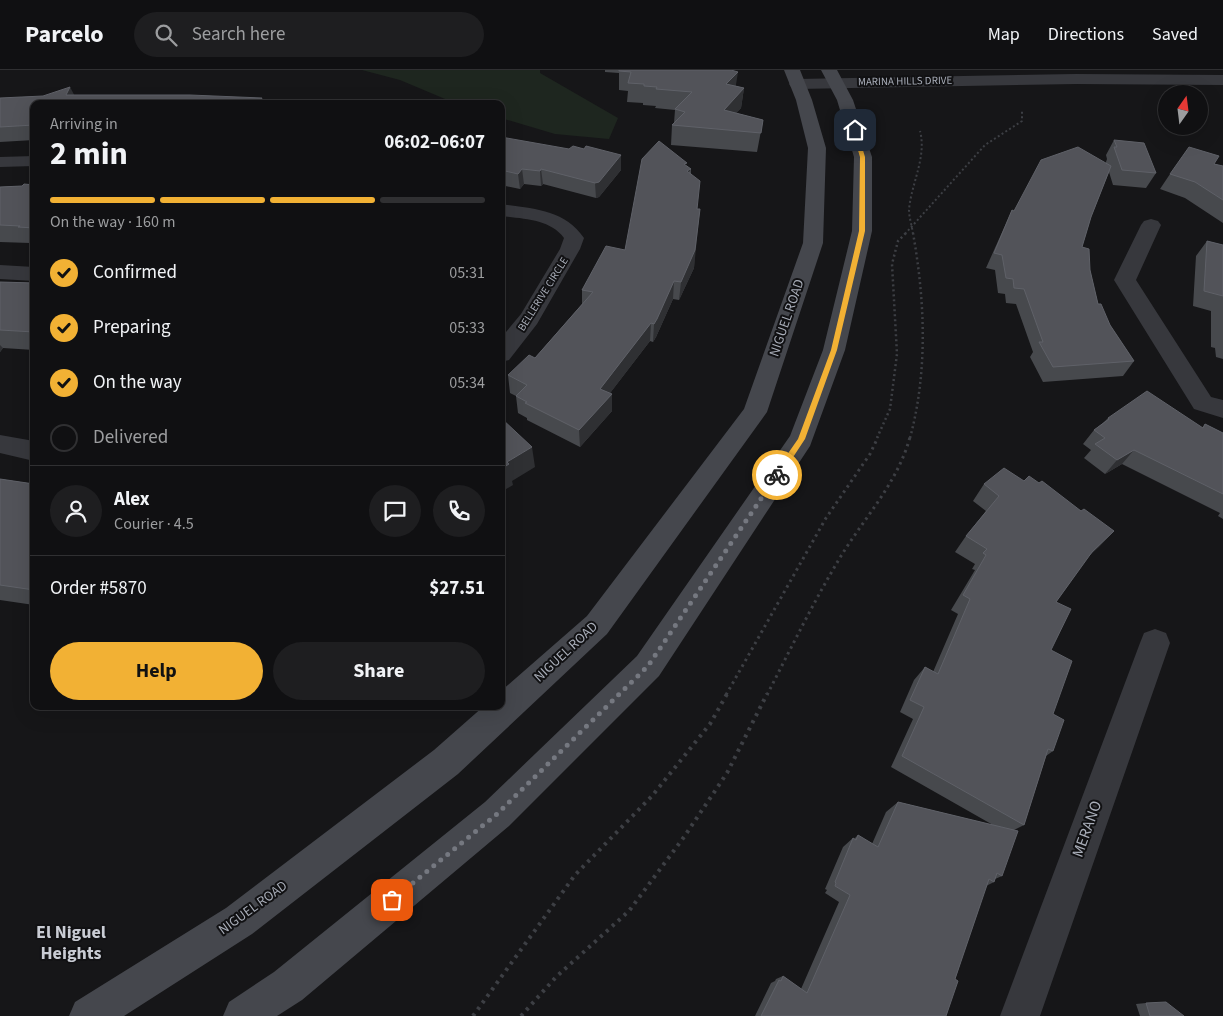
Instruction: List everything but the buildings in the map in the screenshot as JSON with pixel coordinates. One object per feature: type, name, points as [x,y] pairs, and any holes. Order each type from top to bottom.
[{"type":"main road","name":"NIGUEL ROAD","points":[[505,708],[597,624],[755,412],[813,243],[821,94],[832,76]]},
{"type":"main road","name":"NIGUEL ROAD","points":[[243,1016],[288,986],[497,814],[648,666],[801,439],[834,350],[862,231],[863,157],[821,94]]},
{"type":"main road","name":"NIGUEL ROAD","points":[[89,1016],[240,921],[446,762],[503,710]]},
{"type":"street","name":"MARINA HILLS DRIVE","points":[[821,94],[832,76],[1223,80]]},
{"type":"street","points":[[0,162],[30,161]]},
{"type":"street","name":"BELLERIVE CIRCLE","points":[[505,211],[546,218],[559,223],[569,229],[574,238],[567,256],[529,319],[505,349]]},
{"type":"street","points":[[1151,225],[1125,280],[1203,403],[1223,409]]},
{"type":"street","points":[[0,272],[30,274]]},
{"type":"street","points":[[0,444],[30,449]]},
{"type":"street","name":"MERANO","points":[[1020,1016],[1155,643]]},
{"type":"path","points":[[473,1016],[574,876],[652,796],[710,724],[826,518],[870,454],[890,409],[897,354],[892,264],[898,241],[985,146],[1022,121],[1022,110]]},
{"type":"path","points":[[521,1016],[556,977],[629,911],[684,837],[727,773],[802,626],[842,555],[888,487],[908,445],[918,402],[924,332],[916,250],[909,211],[920,157],[922,138],[920,131]]},
{"type":"shaded area","points":[[362,70],[540,70],[540,73],[618,118],[609,139],[555,134],[505,119],[505,100],[448,100],[400,80]]},
{"type":"way so far","points":[[392,900],[497,814],[648,666],[777,475]]},
{"type":"district","name":"El Niguel Heights","points":[[71,942]]},
{"type":"route","points":[[777,475],[801,439],[834,350],[862,231],[863,157],[855,130]]}]
